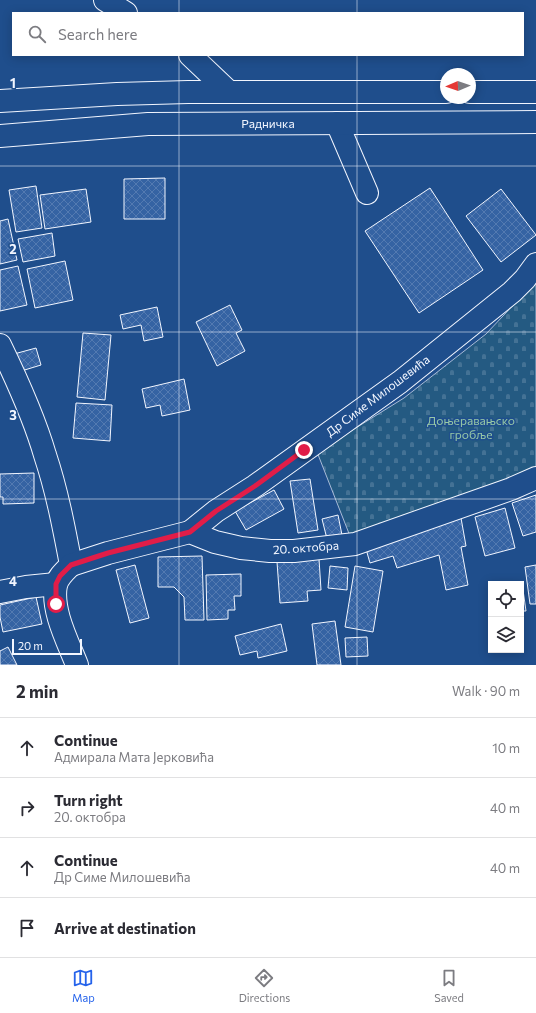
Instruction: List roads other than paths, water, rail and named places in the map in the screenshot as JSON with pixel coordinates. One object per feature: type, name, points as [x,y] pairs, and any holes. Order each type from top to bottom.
[{"type":"street","points":[[105,0],[124,12]]},
{"type":"street","points":[[191,56],[229,92]]},
{"type":"street","points":[[0,101],[117,94],[229,92],[440,92]]},
{"type":"street","points":[[476,92],[536,92]]},
{"type":"street","name":"Радничка","points":[[0,136],[148,124],[536,122]]},
{"type":"street","points":[[337,123],[367,193]]},
{"type":"street","name":"Др Симе Милошевића","points":[[190,532],[216,511],[255,486],[400,382],[512,292],[525,279],[536,264]]},
{"type":"street","points":[[0,345],[6,373],[28,407],[45,454],[64,527],[71,565]]},
{"type":"street","name":"20. октобра","points":[[190,532],[215,542],[234,547],[270,551],[294,551],[355,544],[511,490],[536,478]]},
{"type":"street","points":[[77,665],[61,627],[56,604],[56,584],[60,576],[71,565],[115,551],[190,532]]},
{"type":"street","points":[[0,592],[26,587],[56,584]]},
{"type":"park label","name":"Доњеравањско гробље","points":[[471,428]]}]
